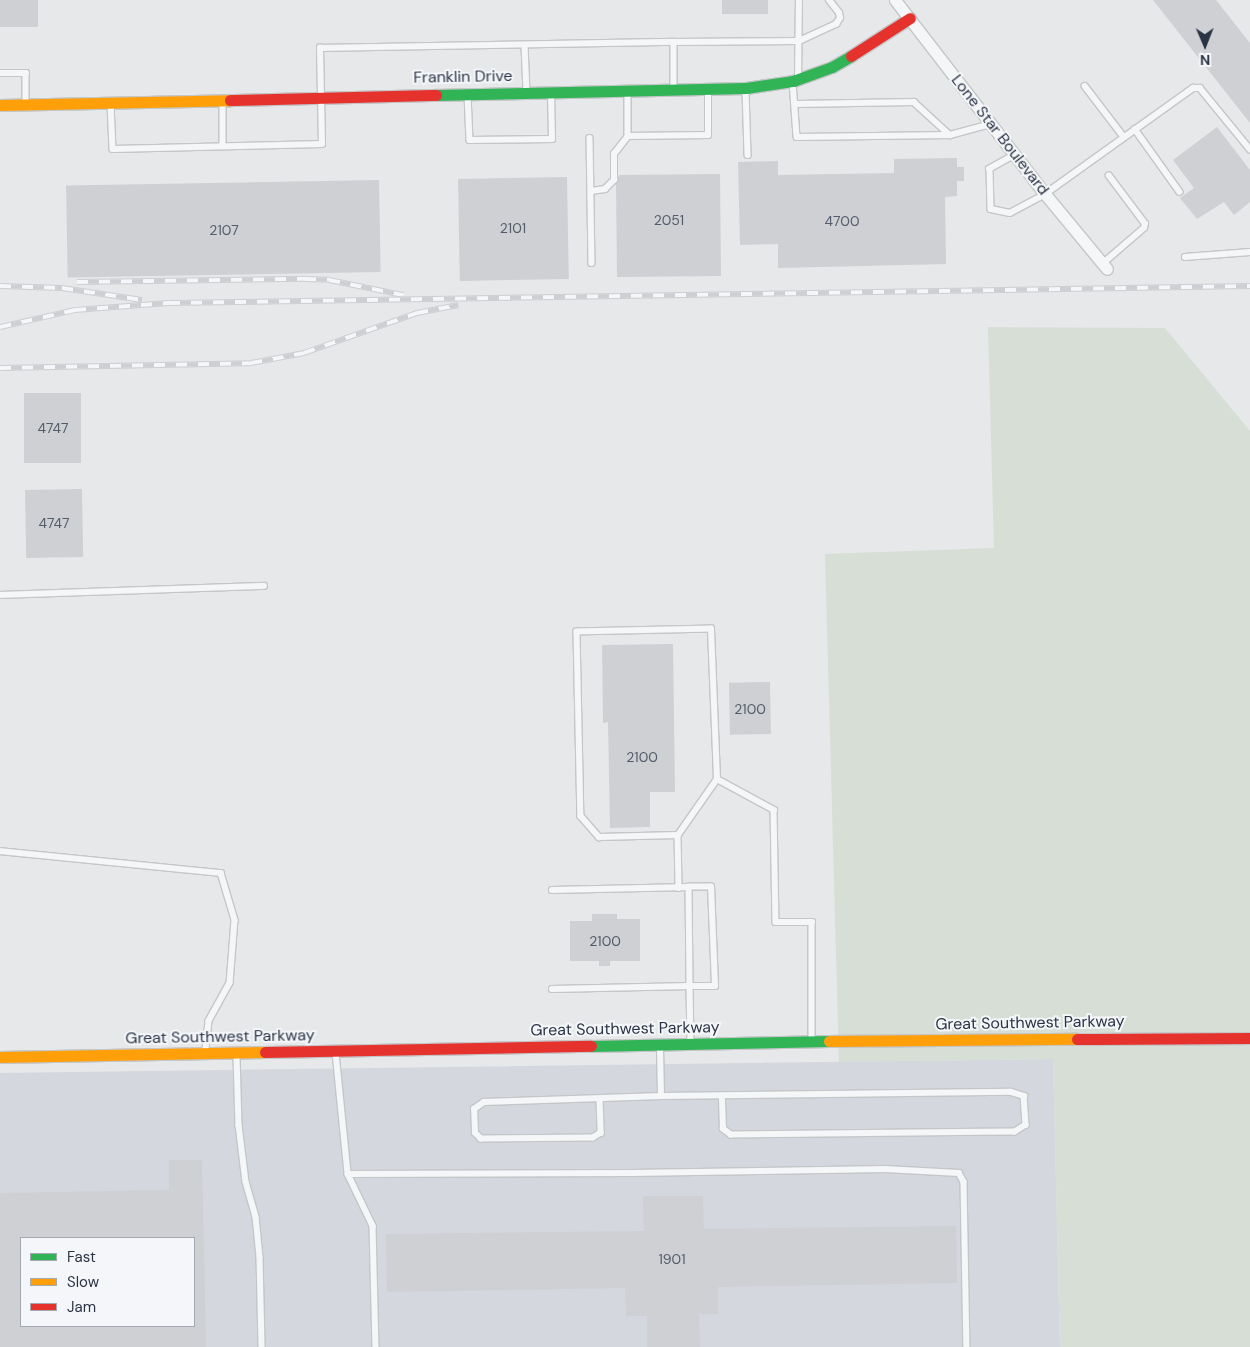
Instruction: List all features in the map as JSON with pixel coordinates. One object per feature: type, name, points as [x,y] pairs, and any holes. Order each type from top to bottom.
[{"type":"street","name":"Lone Star Boulevard","points":[[895,0],[1045,194],[1104,266]]},
{"type":"street","name":"Franklin Drive","points":[[0,105],[321,96],[746,88],[795,80],[832,67],[866,48],[910,18]]},
{"type":"street","name":"Great Southwest Parkway","points":[[0,1057],[812,1042],[1250,1038]]},
{"type":"lane","points":[[799,0],[799,41],[795,80],[797,137],[950,135],[991,124]]},
{"type":"lane","points":[[111,102],[113,149],[322,144],[320,48],[799,41],[836,24],[840,18],[839,12],[829,0]]},
{"type":"lane","points":[[674,42],[674,89]]},
{"type":"lane","points":[[525,45],[527,92]]},
{"type":"lane","points":[[0,73],[26,73],[26,104]]},
{"type":"lane","points":[[1086,86],[1124,137]]},
{"type":"lane","points":[[628,136],[708,136],[708,88]]},
{"type":"lane","points":[[746,88],[748,155]]},
{"type":"lane","points":[[1015,155],[990,169],[990,209],[1010,212],[1045,194],[1187,91],[1200,88],[1250,149]]},
{"type":"lane","points":[[591,191],[601,191],[614,180],[614,154],[628,136],[628,90]]},
{"type":"lane","points":[[468,93],[470,140],[552,139],[551,92]]},
{"type":"lane","points":[[223,99],[224,146]]},
{"type":"lane","points":[[796,104],[914,102],[950,135]]},
{"type":"lane","points":[[1135,130],[1180,192]]},
{"type":"lane","points":[[590,138],[592,263]]},
{"type":"lane","points":[[1104,266],[1144,228],[1145,224],[1109,176]]},
{"type":"lane","points":[[1185,256],[1250,252]]},
{"type":"lane","points":[[0,595],[264,586]]},
{"type":"lane","points":[[678,835],[599,838],[581,816],[577,632],[711,629],[717,779],[678,835],[680,888]]},
{"type":"lane","points":[[717,779],[774,810],[776,922],[812,922],[812,1042]]},
{"type":"lane","points":[[0,852],[221,873],[235,920],[230,983],[209,1022],[206,1054]]},
{"type":"lane","points":[[552,890],[711,887],[714,986],[552,989]]},
{"type":"lane","points":[[689,888],[692,1044]]},
{"type":"lane","points":[[660,1045],[661,1096]]},
{"type":"lane","points":[[336,1051],[348,1174],[374,1226],[376,1347]]},
{"type":"lane","points":[[237,1053],[239,1125],[246,1182],[256,1217],[260,1258],[262,1347]]},
{"type":"lane","points":[[600,1099],[601,1133],[593,1138],[481,1139],[475,1133],[474,1109],[484,1102],[661,1096],[1011,1092],[1024,1096],[1026,1125],[1015,1132],[731,1135],[723,1128],[722,1096]]},
{"type":"lane","points":[[348,1174],[632,1173],[884,1169],[959,1173],[964,1182],[967,1347]]},
{"type":"shaded area","points":[[988,327],[1165,328],[1250,431],[1250,1347],[1060,1347],[1053,1059],[839,1062],[825,554],[994,548]]},
{"type":"shaded area","points":[[1053,1059],[1060,1347],[0,1347],[0,1073]]},
{"type":"building","points":[[0,0],[38,0],[38,27],[0,27]]},
{"type":"building","points":[[722,0],[768,0],[768,14],[722,14]]},
{"type":"building","points":[[1153,0],[1216,0],[1250,43],[1250,123]]},
{"type":"building","points":[[1217,127],[1250,170],[1250,202],[1234,215],[1224,202],[1197,219],[1180,198],[1194,188],[1173,160]]},
{"type":"building","points":[[957,158],[957,167],[964,167],[964,181],[957,181],[957,196],[945,197],[946,264],[778,268],[778,244],[740,245],[738,162],[778,161],[778,175],[894,173],[894,159]]},
{"type":"building","points":[[720,174],[721,276],[617,277],[616,184],[619,175]]},
{"type":"building","points":[[567,177],[569,279],[460,281],[458,179]]},
{"type":"building","points":[[379,180],[381,272],[68,277],[66,185]]},
{"type":"building","points":[[24,393],[81,393],[81,463],[24,463]]},
{"type":"building","points":[[82,489],[83,557],[26,558],[25,490]]},
{"type":"building","points":[[673,644],[675,792],[650,792],[650,827],[610,828],[608,722],[603,723],[602,645]]},
{"type":"building","points":[[770,682],[771,734],[730,735],[729,683]]},
{"type":"building","points":[[592,914],[617,914],[617,919],[640,919],[640,961],[610,961],[610,966],[599,966],[599,961],[570,961],[570,921],[592,921]]},
{"type":"building","points":[[169,1160],[202,1160],[206,1347],[0,1347],[0,1193],[169,1190]]},
{"type":"building","points":[[643,1196],[703,1196],[704,1229],[956,1226],[957,1283],[718,1287],[718,1314],[699,1314],[700,1347],[647,1347],[647,1316],[626,1316],[625,1288],[387,1292],[386,1234],[644,1231]]},
{"type":"railway","points":[[77,282],[305,279],[329,280],[403,295]]},
{"type":"railway","points":[[0,286],[62,288],[142,300]]},
{"type":"railway","points":[[0,327],[75,310],[169,303],[1250,286]]},
{"type":"railway","points":[[0,368],[251,363],[304,353],[417,313],[458,305]]},
{"type":"traffic: fast","points":[[436,95],[746,88],[793,81],[832,67],[851,56]]},
{"type":"traffic: fast","points":[[591,1046],[829,1041]]},
{"type":"traffic: slow","points":[[0,105],[230,100]]},
{"type":"traffic: slow","points":[[829,1041],[1077,1039]]},
{"type":"traffic: slow","points":[[0,1057],[265,1052]]},
{"type":"traffic: jam","points":[[851,56],[910,18]]},
{"type":"traffic: jam","points":[[230,100],[436,95]]},
{"type":"traffic: jam","points":[[1077,1039],[1250,1038]]},
{"type":"traffic: jam","points":[[265,1052],[591,1046]]}]
